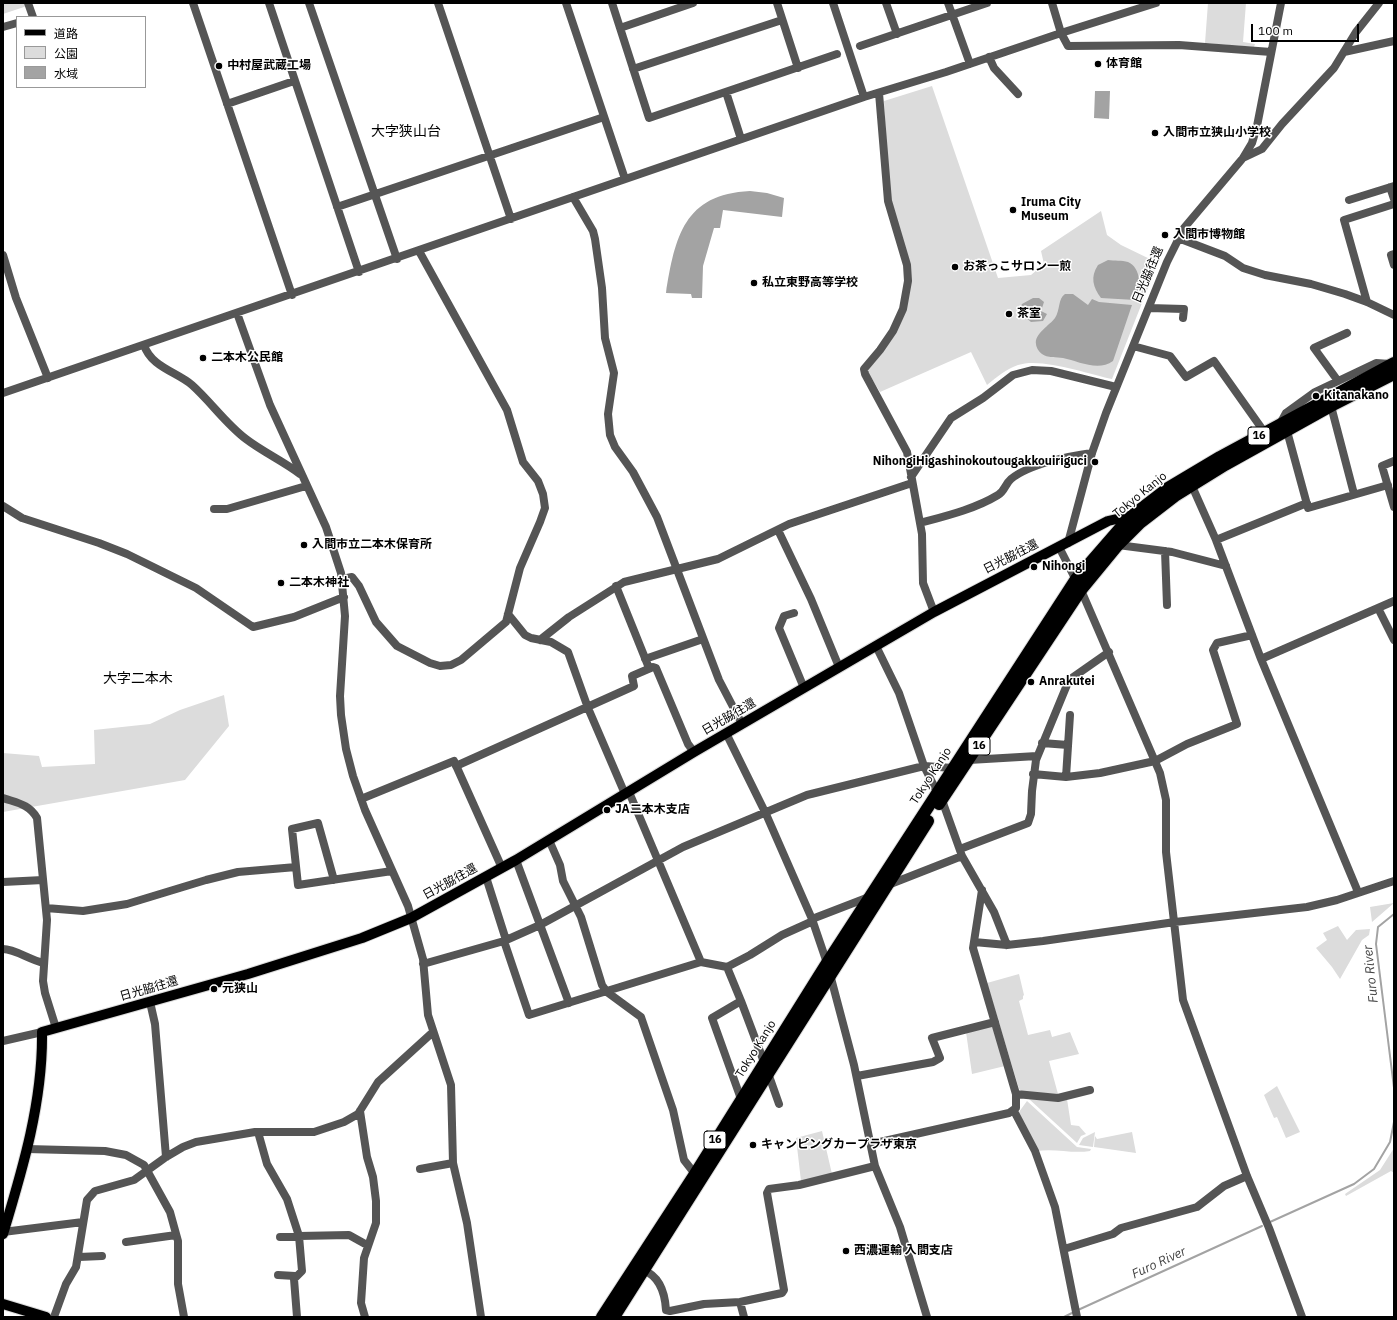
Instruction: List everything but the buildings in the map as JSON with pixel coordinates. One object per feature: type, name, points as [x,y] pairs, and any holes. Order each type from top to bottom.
[{"type":"highway","name":"Tokyo Kanjo","points":[[614,1317],[766,1067],[827,962],[940,796],[969,760],[1082,590],[1118,545],[1148,502],[1187,476],[1265,433],[1283,428],[1331,406],[1393,367]]},
{"type":"highway","name":"Tokyo Kanjo","points":[[602,1317],[695,1174],[741,1099],[830,978],[888,885],[940,796],[953,768],[1076,579],[1135,520],[1192,486],[1283,428],[1393,367]]},
{"type":"main road","points":[[1064,545],[1108,521],[1121,518],[1135,520]]},
{"type":"main road","name":"日光脇往還","points":[[42,1032],[248,974],[362,938],[411,918],[516,860],[726,733],[934,612],[1064,545]]},
{"type":"main road","points":[[3,1233],[26,1149],[40,1081],[42,1032]]},
{"type":"main road","points":[[3,1304],[46,1317]]},
{"type":"street","points":[[28,3],[33,16]]},
{"type":"street","points":[[193,3],[292,295]]},
{"type":"street","points":[[268,3],[359,272]]},
{"type":"street","points":[[310,3],[397,259]]},
{"type":"street","points":[[438,3],[511,219]]},
{"type":"street","points":[[566,3],[625,179]]},
{"type":"street","points":[[612,3],[649,118],[837,54]]},
{"type":"street","points":[[620,28],[693,3]]},
{"type":"street","points":[[777,3],[798,68]]},
{"type":"street","points":[[833,3],[864,97]]},
{"type":"street","points":[[886,3],[897,34]]},
{"type":"street","points":[[948,3],[970,64]]},
{"type":"street","points":[[860,46],[988,3]]},
{"type":"street","points":[[1052,3],[1061,33],[1068,46],[1179,45],[1271,52]]},
{"type":"street","points":[[3,393],[397,259],[864,97],[1156,3]]},
{"type":"street","name":"日光脇往還","points":[[1064,545],[1092,453],[1116,387],[1178,238],[1243,158],[1252,143],[1281,3]]},
{"type":"street","points":[[1243,158],[1262,150],[1282,124],[1334,68],[1379,3]]},
{"type":"street","points":[[633,69],[782,20]]},
{"type":"street","points":[[3,27],[16,22]]},
{"type":"street","points":[[1344,52],[1394,41]]},
{"type":"street","points":[[989,57],[994,68],[1018,94]]},
{"type":"street","points":[[227,104],[294,81]]},
{"type":"street","points":[[726,92],[741,139]]},
{"type":"street","points":[[879,93],[888,201],[906,265],[908,281],[903,309],[893,331],[864,369],[864,374],[907,452],[923,543],[923,582],[934,612]]},
{"type":"street","points":[[337,207],[604,117]]},
{"type":"street","points":[[1349,200],[1392,186],[1394,199]]},
{"type":"street","points":[[573,197],[593,231],[595,239],[602,288],[605,338],[614,373],[608,414],[610,435],[615,447],[633,472],[656,517],[719,680],[742,724]]},
{"type":"street","points":[[1367,302],[1344,220],[1394,204]]},
{"type":"street","points":[[1178,238],[1225,256],[1243,268],[1265,275],[1311,284],[1367,302],[1394,315]]},
{"type":"street","points":[[342,579],[352,578],[359,586],[376,622],[397,646],[430,663],[440,666],[451,665],[462,660],[506,622],[520,568],[545,508],[543,494],[538,481],[523,462],[507,410],[419,251]]},
{"type":"street","points":[[1394,254],[1391,255],[1394,265]]},
{"type":"street","points":[[3,258],[21,310],[48,378]]},
{"type":"street","points":[[1149,308],[1184,309],[1183,318]]},
{"type":"street","points":[[237,313],[270,405],[333,546],[342,579],[345,631],[340,676],[341,715],[346,749],[361,799],[404,896],[423,964],[428,1015],[451,1085],[453,1163],[467,1223],[481,1317]]},
{"type":"street","points":[[1338,381],[1314,348],[1347,333]]},
{"type":"street","points":[[144,345],[146,350],[157,362],[192,385],[247,440],[289,465],[302,476]]},
{"type":"street","points":[[1133,346],[1170,356],[1186,377],[1214,361],[1265,433]]},
{"type":"street","points":[[1388,484],[1308,508],[1283,428],[1286,413],[1315,392],[1376,363],[1393,367]]},
{"type":"street","points":[[540,640],[569,617],[616,586],[637,578],[718,559],[778,530],[912,480],[951,418],[983,398],[1013,376],[1032,370],[1051,371],[1116,387]]},
{"type":"street","points":[[1331,406],[1354,494]]},
{"type":"street","points":[[920,523],[957,512],[998,496],[1004,491],[1007,483],[1016,476],[1047,462],[1066,456],[1092,453]]},
{"type":"street","points":[[1394,461],[1382,466],[1394,507]]},
{"type":"street","points":[[214,509],[227,509],[306,486]]},
{"type":"street","points":[[1192,486],[1216,540],[1252,635],[1358,892]]},
{"type":"street","points":[[1216,540],[1307,503]]},
{"type":"street","points":[[3,506],[22,518],[127,554],[196,588],[253,627],[294,617],[344,596]]},
{"type":"street","points":[[778,530],[811,599],[839,667]]},
{"type":"street","points":[[1064,545],[1076,579],[1109,652],[1162,780],[1166,800],[1166,852],[1183,1000],[1247,1176],[1269,1228],[1302,1317]]},
{"type":"street","points":[[1118,545],[1166,551],[1226,566]]},
{"type":"street","points":[[1166,551],[1167,605]]},
{"type":"street","points":[[616,586],[649,668]]},
{"type":"street","points":[[1262,659],[1394,601]]},
{"type":"street","points":[[1378,608],[1394,640]]},
{"type":"street","points":[[794,613],[784,616],[779,628],[804,688]]},
{"type":"street","points":[[508,614],[525,635],[551,642],[568,652],[588,708],[658,860],[701,962]]},
{"type":"street","points":[[1033,774],[1066,777],[1100,773],[1155,761],[1187,744],[1237,724],[1213,650],[1217,643],[1252,635]]},
{"type":"street","points":[[645,659],[703,640]]},
{"type":"street","points":[[876,646],[899,693],[924,766],[940,796],[961,852],[994,912],[1007,945]]},
{"type":"street","points":[[888,885],[1028,823],[1031,814],[1033,774],[1037,756],[1069,680],[1109,652]]},
{"type":"street","points":[[456,766],[588,708],[634,686],[632,676],[649,668],[656,668],[688,744],[694,752]]},
{"type":"street","points":[[1066,777],[1070,715]]},
{"type":"street","points":[[726,733],[766,814],[812,920],[827,962],[856,1076],[875,1166],[900,1227],[927,1317]]},
{"type":"street","points":[[1042,743],[1068,745]]},
{"type":"street","points":[[969,760],[1037,756]]},
{"type":"street","points":[[361,799],[454,762],[502,868]]},
{"type":"street","points":[[423,964],[505,940],[540,925],[683,847],[766,814],[807,795],[924,766],[953,768]]},
{"type":"street","points":[[3,798],[24,804],[32,810],[37,818],[46,908],[47,934],[44,963],[45,993],[56,1028]]},
{"type":"street","points":[[334,880],[318,823],[292,829],[298,885],[334,880],[392,871]]},
{"type":"street","points":[[549,840],[560,866],[563,881],[581,917],[602,985],[607,992],[641,1017],[673,1110],[684,1160],[695,1174]]},
{"type":"street","points":[[516,860],[569,1003]]},
{"type":"street","points":[[46,908],[83,911],[127,904],[238,872],[296,867]]},
{"type":"street","points":[[486,877],[529,1015],[701,962],[727,967],[782,935],[812,920],[870,897]]},
{"type":"street","points":[[3,882],[43,880]]},
{"type":"street","points":[[974,942],[1007,945],[1175,922],[1307,907],[1337,900],[1394,881]]},
{"type":"street","points":[[982,890],[973,948],[1016,1094],[1017,1101],[1014,1111]]},
{"type":"street","points":[[3,949],[9,949],[32,960],[44,963]]},
{"type":"street","points":[[727,967],[779,1104]]},
{"type":"street","points":[[741,1001],[712,1018],[724,1048],[731,1075],[741,1099]]},
{"type":"street","points":[[150,1002],[155,1024],[166,1157]]},
{"type":"street","points":[[856,1076],[933,1062],[940,1058],[932,1038],[995,1022]]},
{"type":"street","points":[[3,1041],[42,1032]]},
{"type":"street","points":[[54,1317],[66,1284],[76,1267],[79,1257],[87,1200],[95,1191],[127,1183],[183,1146],[196,1142],[258,1132],[314,1132],[344,1122],[360,1111],[378,1082],[433,1032]]},
{"type":"street","points":[[1016,1094],[1058,1098],[1090,1090]]},
{"type":"street","points":[[360,1111],[367,1157],[373,1177],[376,1201],[376,1223],[367,1245],[364,1258],[361,1303],[365,1317]]},
{"type":"street","points":[[871,1144],[1014,1111]]},
{"type":"street","points":[[1014,1111],[1035,1151],[1055,1207],[1076,1313]]},
{"type":"street","points":[[258,1132],[267,1164],[287,1198],[299,1236],[302,1272],[295,1276],[278,1275]]},
{"type":"street","points":[[26,1149],[105,1151],[126,1155],[144,1165],[170,1212],[178,1241],[178,1284],[184,1317]]},
{"type":"street","points":[[420,1169],[453,1163]]},
{"type":"street","points":[[643,1270],[656,1278],[666,1310],[670,1311],[704,1304],[740,1302],[782,1293],[784,1290],[767,1193],[769,1189],[799,1185],[875,1166]]},
{"type":"street","points":[[1064,1249],[1113,1234],[1122,1228],[1197,1207],[1224,1186],[1247,1176]]},
{"type":"street","points":[[3,1233],[83,1222]]},
{"type":"street","points":[[126,1242],[176,1235]]},
{"type":"street","points":[[280,1238],[349,1235],[367,1245]]},
{"type":"street","points":[[79,1257],[102,1256]]},
{"type":"street","points":[[295,1276],[297,1317]]},
{"type":"street","points":[[740,1302],[744,1317]]},
{"type":"green space","points":[[3,3],[26,3],[27,6],[3,14]]},
{"type":"green space","points":[[1208,3],[1246,3],[1243,42],[1255,44],[1254,47],[1205,43]]},
{"type":"green space","points":[[932,86],[998,278],[1031,275],[1044,264],[1041,251],[1101,211],[1107,235],[1121,245],[1154,261],[1157,265],[1112,379],[1065,367],[1028,363],[1018,365],[1010,369],[987,385],[971,352],[880,392],[866,369],[894,331],[910,281],[889,201],[884,101]]},
{"type":"green space","points":[[224,695],[229,726],[185,780],[3,812],[3,753],[39,756],[42,767],[95,764],[94,730],[150,724],[180,710]]},
{"type":"green space","points":[[1394,903],[1372,922],[1370,907]]},
{"type":"green space","points":[[1338,926],[1347,940],[1356,930],[1370,929],[1369,935],[1362,940],[1340,979],[1316,948],[1327,940],[1323,933]]},
{"type":"green space","points":[[1019,974],[1024,995],[1023,999],[1019,1001],[1028,1035],[1050,1030],[1052,1037],[1070,1032],[1079,1054],[1049,1061],[1058,1094],[1023,1092],[1019,1089],[987,983]]},
{"type":"green space","points":[[991,1025],[994,1027],[1005,1066],[972,1074],[966,1032]]},
{"type":"green space","points":[[1277,1086],[1300,1132],[1286,1138],[1277,1117],[1274,1118],[1264,1095]]},
{"type":"green space","points":[[1029,1099],[1067,1099],[1071,1125],[1079,1126],[1086,1134],[1081,1136],[1077,1143]]},
{"type":"green space","points":[[1027,1101],[1077,1147],[1091,1149],[1090,1151],[1037,1151],[1019,1112]]},
{"type":"green space","points":[[822,1131],[832,1174],[801,1181],[796,1138]]},
{"type":"green space","points":[[1095,1132],[1093,1147],[1079,1145],[1083,1138]]},
{"type":"green space","points":[[1132,1132],[1136,1153],[1094,1147],[1095,1136],[1097,1139]]},
{"type":"green space","points":[[1394,1148],[1394,1173],[1391,1171],[1346,1196],[1345,1194],[1380,1170]]},
{"type":"water","points":[[1095,91],[1110,91],[1109,119],[1094,118]]},
{"type":"water","points":[[750,191],[767,193],[784,198],[782,217],[723,210],[720,228],[714,228],[703,266],[702,298],[692,298],[691,294],[666,293],[669,273],[679,237],[687,222],[697,210],[710,200],[728,194]]},
{"type":"water","points":[[1108,260],[1128,262],[1136,269],[1139,279],[1139,291],[1135,300],[1101,298],[1094,286],[1093,278],[1098,265]]},
{"type":"water","points":[[1065,294],[1073,294],[1088,305],[1092,299],[1099,302],[1132,305],[1113,361],[1101,366],[1095,366],[1063,358],[1047,356],[1039,351],[1036,344],[1037,337],[1055,318],[1061,298]]},
{"type":"water","points":[[1033,298],[1039,298],[1044,302],[1041,311],[1047,314],[1043,321],[1031,322],[1018,311],[1022,304]]},
{"type":"waterway","name":"Furo River","points":[[1394,914],[1378,927],[1376,944],[1394,1088]]},
{"type":"waterway","name":"Furo River","points":[[1270,1222],[1354,1184],[1374,1169],[1390,1142],[1394,1122]]},
{"type":"waterway","name":"Furo River","points":[[1078,1310],[1262,1226]]},
{"type":"waterway","name":"Furo River","points":[[1064,1317],[1074,1312]]},
{"type":"place","name":"体育館","points":[[1098,64]]},
{"type":"place","name":"中村屋武蔵工場","points":[[219,66]]},
{"type":"place","name":"入間市立狭山小学校","points":[[1155,133]]},
{"type":"place","name":"Iruma City Museum","points":[[1013,210]]},
{"type":"place","name":"入間市博物館","points":[[1165,235]]},
{"type":"place","name":"お茶っこサロン一煎","points":[[955,267]]},
{"type":"place","name":"私立東野高等学校","points":[[754,283]]},
{"type":"place","name":"茶室","points":[[1009,314]]},
{"type":"place","name":"二本木公民館","points":[[203,358]]},
{"type":"place","name":"Kitanakano","points":[[1316,396]]},
{"type":"place","name":"NihongiHigashinokoutougakkouiriguci","points":[[1095,462]]},
{"type":"place","name":"入間市立二本木保育所","points":[[304,545]]},
{"type":"place","name":"Nihongi","points":[[1034,567]]},
{"type":"place","name":"二本木神社","points":[[281,583]]},
{"type":"place","name":"Anrakutei","points":[[1031,682]]},
{"type":"place","name":"JA二本木支店","points":[[607,810]]},
{"type":"place","name":"元狭山","points":[[214,989]]},
{"type":"place","name":"キャンピングカープラザ東京","points":[[753,1145]]},
{"type":"place","name":"西濃運輸 入間支店","points":[[846,1251]]},
{"type":"district","name":"大字狭山台","points":[[406,132]]},
{"type":"district","name":"大字二本木","points":[[138,679]]}]
